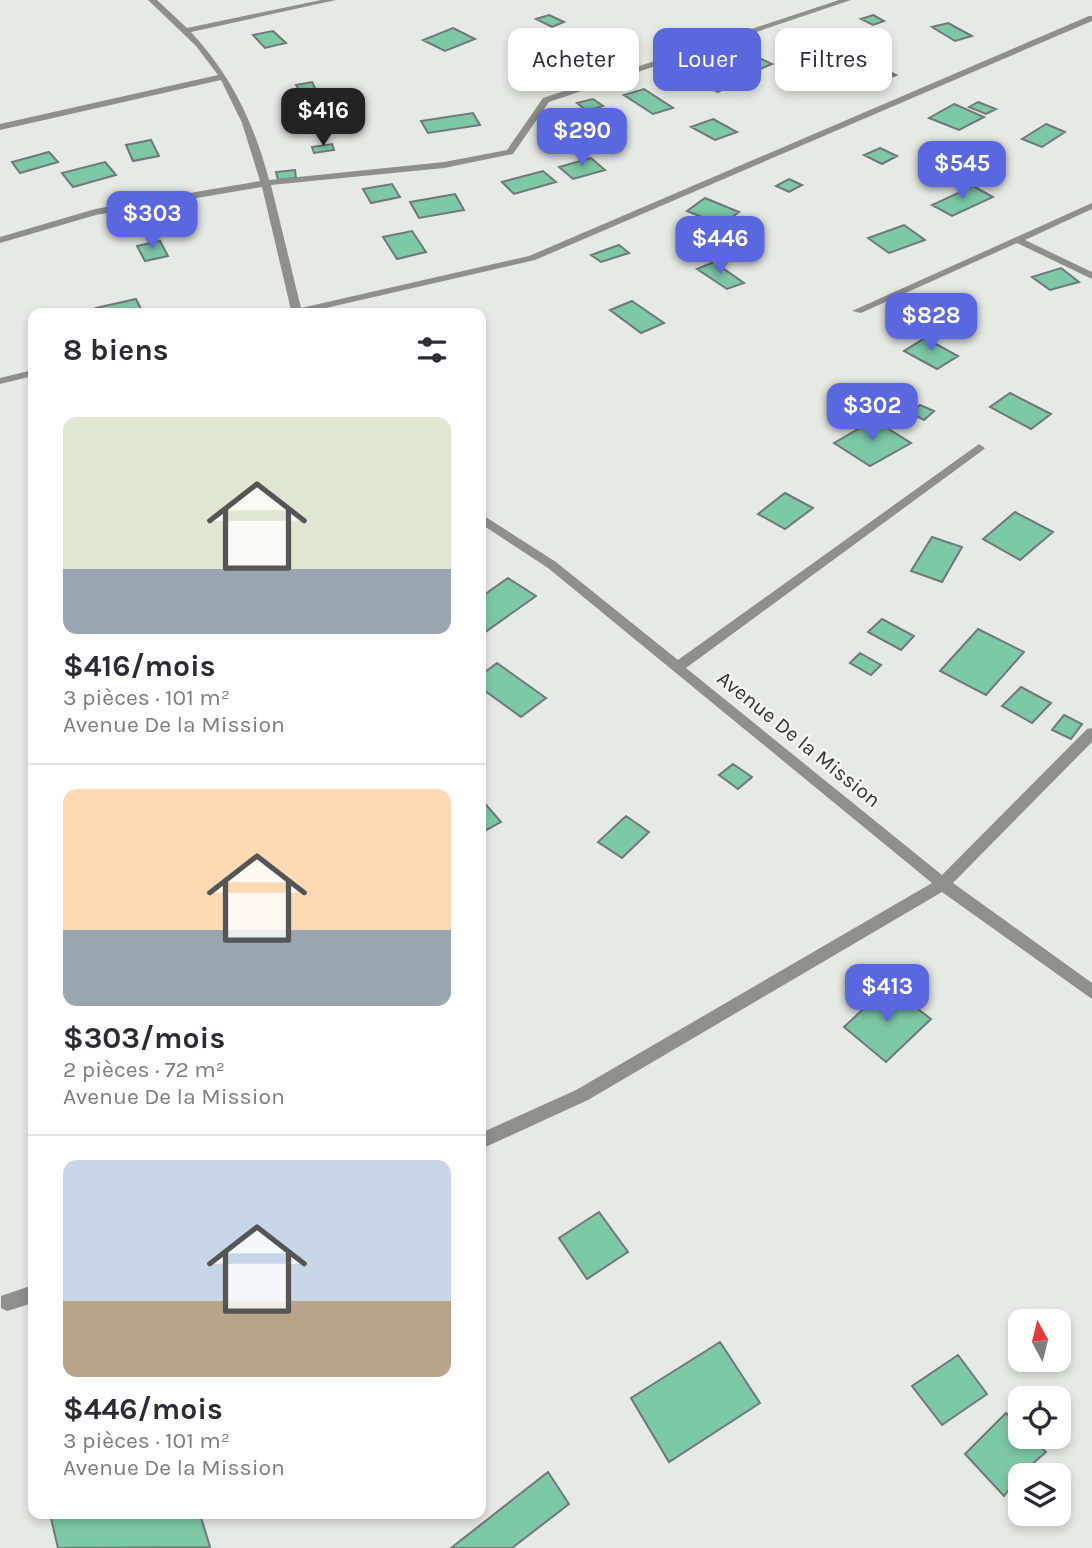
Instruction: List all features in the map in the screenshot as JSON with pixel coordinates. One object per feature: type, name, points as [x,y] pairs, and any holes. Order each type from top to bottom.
[{"type":"street","points":[[152,0],[188,30],[235,97],[266,183],[294,308]]},
{"type":"street","points":[[188,30],[332,0]]},
{"type":"street","points":[[0,240],[95,212],[266,183],[444,165],[510,152],[546,100],[847,0]]},
{"type":"street","points":[[317,308],[532,258],[1092,18]]},
{"type":"street","points":[[0,127],[221,78]]},
{"type":"street","points":[[858,311],[1092,206]]},
{"type":"street","points":[[1018,240],[1092,276]]},
{"type":"street","points":[[0,381],[28,374]]},
{"type":"street","points":[[678,667],[979,448]]},
{"type":"street","name":"Avenue De la Mission","points":[[486,521],[552,565],[943,884],[1092,992]]},
{"type":"street","points":[[486,1139],[582,1095],[943,884],[1092,733]]},
{"type":"street","points":[[7,1302],[28,1296]]},
{"type":"building","points":[[549,15],[564,22],[552,27],[536,19]]},
{"type":"building","points":[[873,15],[884,21],[873,25],[861,19]]},
{"type":"building","points":[[948,23],[972,36],[955,41],[932,27]]},
{"type":"building","points":[[453,28],[475,39],[445,51],[423,40]]},
{"type":"building","points":[[273,31],[286,43],[265,48],[253,35]]},
{"type":"building","points":[[761,59],[772,64],[761,69]]},
{"type":"building","points":[[312,82],[317,92],[302,94],[296,85]]},
{"type":"building","points":[[644,89],[673,108],[653,114],[624,95]]},
{"type":"building","points":[[593,99],[603,106],[587,111],[577,103]]},
{"type":"building","points":[[978,102],[996,109],[986,114],[969,107]]},
{"type":"building","points":[[954,104],[984,117],[959,130],[929,118]]},
{"type":"building","points":[[473,113],[480,125],[428,133],[421,121]]},
{"type":"building","points":[[713,119],[737,132],[715,140],[691,127]]},
{"type":"building","points":[[1046,124],[1065,132],[1042,147],[1022,139]]},
{"type":"building","points":[[151,140],[159,156],[133,161],[126,145]]},
{"type":"building","points":[[332,144],[334,150],[314,153],[312,147]]},
{"type":"building","points":[[880,148],[897,156],[882,164],[864,155]]},
{"type":"building","points":[[49,152],[58,162],[20,173],[12,162]]},
{"type":"building","points":[[591,158],[605,170],[573,179],[559,167]]},
{"type":"building","points":[[105,162],[116,175],[73,187],[62,173]]},
{"type":"building","points":[[295,170],[296,178],[278,180],[276,172]]},
{"type":"building","points":[[543,171],[556,182],[514,194],[502,182]]},
{"type":"building","points":[[789,179],[802,185],[789,192],[776,186]]},
{"type":"building","points":[[392,184],[400,197],[371,203],[363,189]]},
{"type":"building","points":[[973,186],[993,197],[952,216],[932,205]]},
{"type":"building","points":[[455,194],[464,210],[419,218],[410,202]]},
{"type":"building","points":[[705,198],[739,212],[721,225],[687,211]]},
{"type":"building","points":[[904,225],[925,240],[889,253],[868,238]]},
{"type":"building","points":[[412,231],[426,252],[397,259],[383,237]]},
{"type":"building","points":[[160,241],[168,256],[145,261],[137,246]]},
{"type":"building","points":[[619,245],[629,253],[601,262],[591,255]]},
{"type":"building","points":[[714,262],[744,283],[727,289],[697,269]]},
{"type":"building","points":[[1061,268],[1079,282],[1050,290],[1032,277]]},
{"type":"building","points":[[136,299],[140,308],[96,308]]},
{"type":"building","points":[[632,301],[664,323],[641,333],[610,310]]},
{"type":"building","points":[[925,338],[958,356],[937,369],[904,351]]},
{"type":"building","points":[[1010,393],[1051,414],[1031,429],[990,407]]},
{"type":"building","points":[[920,405],[934,411],[924,420],[911,413]]},
{"type":"building","points":[[874,420],[911,443],[870,466],[834,443]]},
{"type":"building","points":[[785,493],[813,508],[785,529],[758,514]]},
{"type":"building","points":[[1015,512],[1053,532],[1020,560],[983,539]]},
{"type":"building","points":[[932,537],[962,547],[942,582],[911,571]]},
{"type":"building","points":[[508,578],[536,596],[486,631],[486,593]]},
{"type":"building","points":[[882,619],[914,636],[901,650],[868,632]]},
{"type":"building","points":[[978,629],[1024,652],[986,695],[940,671]]},
{"type":"building","points":[[860,653],[881,665],[871,675],[850,663]]},
{"type":"building","points":[[497,663],[546,698],[521,717],[486,692],[486,671]]},
{"type":"building","points":[[1021,687],[1051,703],[1032,723],[1002,706]]},
{"type":"building","points":[[1064,715],[1082,724],[1071,739],[1052,730]]},
{"type":"building","points":[[733,764],[752,777],[738,789],[719,775]]},
{"type":"building","points":[[486,805],[501,822],[486,830]]},
{"type":"building","points":[[626,816],[649,832],[622,858],[598,842]]},
{"type":"building","points":[[888,986],[931,1019],[886,1062],[844,1027]]},
{"type":"building","points":[[599,1212],[628,1252],[587,1279],[559,1238]]},
{"type":"building","points":[[720,1342],[760,1403],[669,1462],[631,1398]]},
{"type":"building","points":[[958,1355],[987,1394],[942,1425],[912,1386]]},
{"type":"building","points":[[1006,1413],[1008,1449],[1043,1449],[1046,1452],[1034,1463],[1008,1463],[1008,1491],[1004,1496],[965,1454]]},
{"type":"building","points":[[548,1472],[569,1504],[512,1548],[451,1548]]},
{"type":"building","points":[[51,1519],[202,1519],[210,1547],[58,1548]]}]
